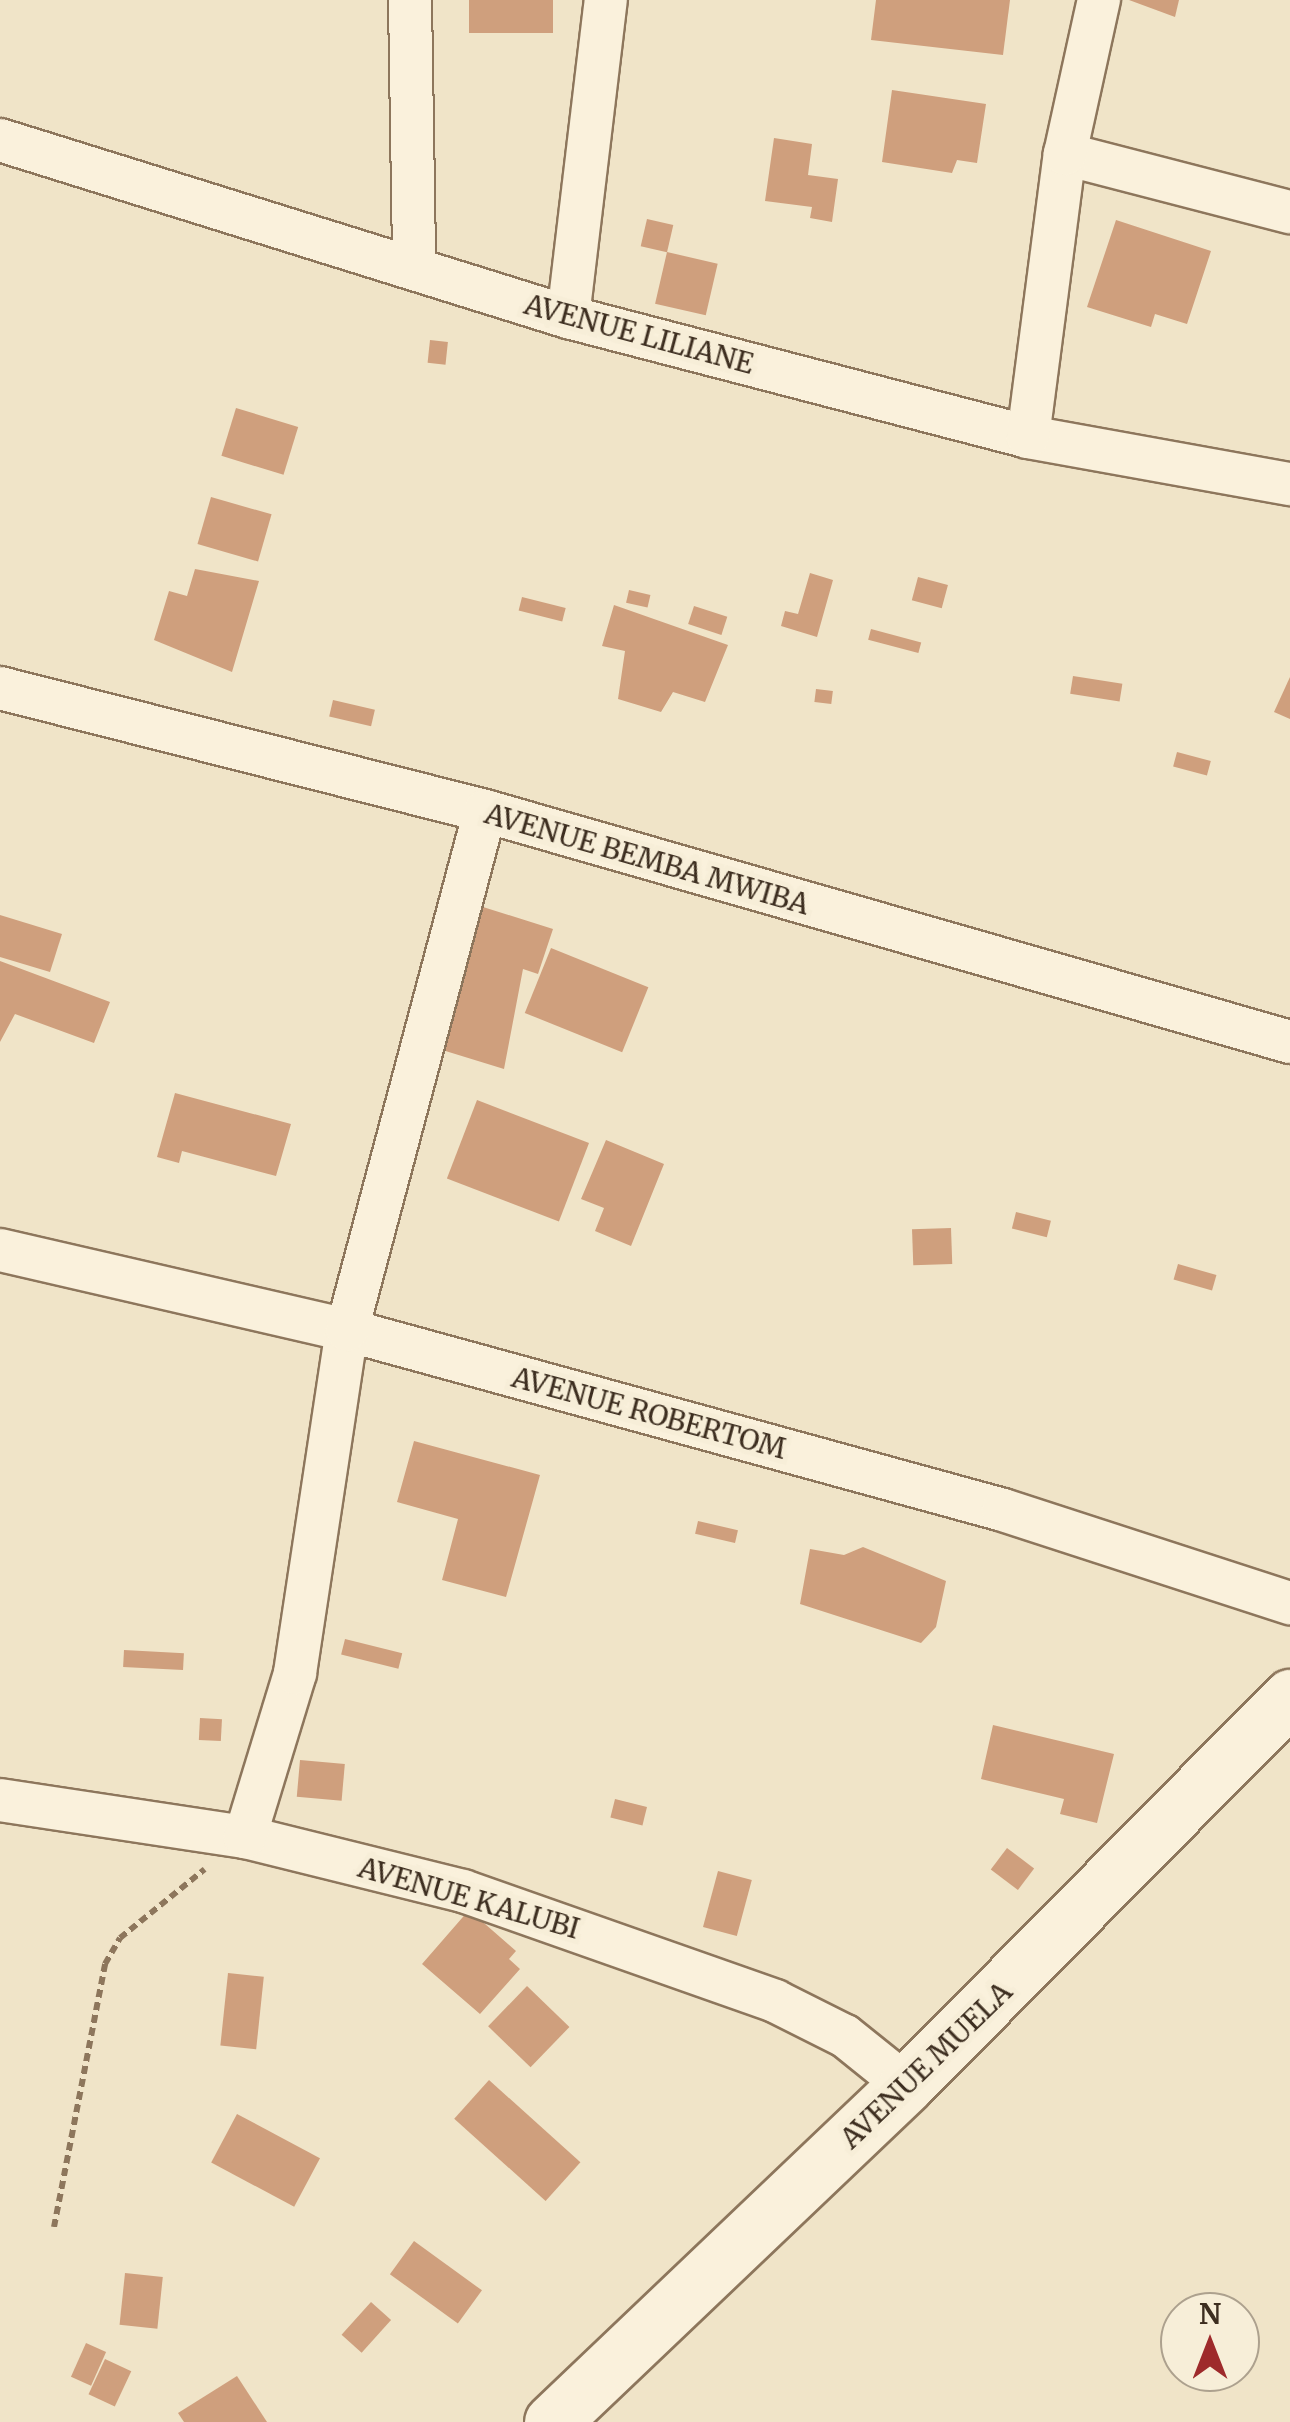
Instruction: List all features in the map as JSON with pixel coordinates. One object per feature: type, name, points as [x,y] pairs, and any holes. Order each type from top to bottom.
[{"type":"street","points":[[410,0],[414,268]]},
{"type":"street","points":[[568,317],[606,0]]},
{"type":"street","points":[[1028,436],[1066,154],[1100,0]]},
{"type":"street","name":"AVENUE LILIANE","points":[[0,140],[568,317],[1028,436],[1290,484]]},
{"type":"street","points":[[1066,154],[1290,212]]},
{"type":"street","name":"AVENUE BEMBA MWIBA","points":[[0,688],[485,811],[1290,1042]]},
{"type":"street","points":[[245,1837],[295,1673],[347,1330],[485,811]]},
{"type":"street","name":"AVENUE ROBERTOM","points":[[0,1250],[347,1330],[1003,1510],[1290,1603]]},
{"type":"street","name":"AVENUE MUELA","points":[[552,2422],[906,2085],[1290,1698]]},
{"type":"street","name":"AVENUE KALUBI","points":[[0,1800],[245,1837],[463,1891],[640,1949],[810,2018],[906,2085]]},
{"type":"path","points":[[54,2227],[106,1964],[120,1938],[245,1837]]},
{"type":"building","points":[[469,0],[553,0],[553,33],[469,33]]},
{"type":"building","points":[[876,0],[1010,0],[1003,55],[871,40]]},
{"type":"building","points":[[1129,0],[1179,0],[1175,17]]},
{"type":"building","points":[[892,90],[986,104],[977,163],[957,160],[952,173],[882,162]]},
{"type":"building","points":[[774,138],[812,144],[808,175],[838,179],[832,222],[810,218],[812,207],[765,201]]},
{"type":"building","points":[[647,219],[673,225],[667,252],[641,246]]},
{"type":"building","points":[[1116,220],[1211,251],[1187,324],[1155,314],[1151,327],[1087,307]]},
{"type":"building","points":[[667,252],[718,264],[706,315],[655,304]]},
{"type":"building","points":[[430,340],[448,342],[445,365],[428,363]]},
{"type":"building","points":[[236,408],[298,427],[284,475],[221,456]]},
{"type":"building","points":[[211,497],[272,514],[258,561],[197,544]]},
{"type":"building","points":[[195,569],[259,581],[232,672],[154,640],[169,591],[187,596]]},
{"type":"building","points":[[810,573],[833,580],[817,637],[781,626],[785,611],[798,614]]},
{"type":"building","points":[[918,577],[948,585],[942,608],[912,600]]},
{"type":"building","points":[[629,590],[650,595],[648,608],[626,603]]},
{"type":"building","points":[[522,597],[566,608],[562,621],[519,611]]},
{"type":"building","points":[[614,605],[728,645],[705,702],[673,692],[661,712],[618,699],[625,651],[602,646]]},
{"type":"building","points":[[694,606],[727,617],[721,635],[688,624]]},
{"type":"building","points":[[871,629],[921,642],[918,653],[868,640]]},
{"type":"building","points":[[1073,676],[1122,684],[1120,702],[1070,694]]},
{"type":"building","points":[[1290,677],[1290,719],[1274,712]]},
{"type":"building","points":[[816,689],[833,691],[831,704],[814,702]]},
{"type":"building","points":[[333,700],[375,710],[371,726],[329,717]]},
{"type":"building","points":[[1177,752],[1211,761],[1207,776],[1173,766]]},
{"type":"building","points":[[483,907],[553,929],[538,974],[523,969],[504,1069],[439,1049]]},
{"type":"building","points":[[0,915],[62,934],[50,972],[0,957]]},
{"type":"building","points":[[551,948],[648,987],[622,1052],[525,1013]]},
{"type":"building","points":[[0,961],[110,1002],[94,1043],[15,1014],[0,1042]]},
{"type":"building","points":[[175,1093],[291,1124],[276,1176],[182,1151],[179,1163],[157,1157]]},
{"type":"building","points":[[477,1100],[589,1143],[559,1221],[447,1178]]},
{"type":"building","points":[[606,1140],[664,1164],[631,1246],[595,1231],[604,1208],[581,1199]]},
{"type":"building","points":[[1016,1212],[1051,1221],[1047,1237],[1012,1228]]},
{"type":"building","points":[[951,1228],[952,1264],[913,1265],[912,1229]]},
{"type":"building","points":[[1178,1264],[1216,1275],[1212,1290],[1174,1279]]},
{"type":"building","points":[[414,1441],[540,1475],[506,1597],[442,1580],[458,1519],[397,1502]]},
{"type":"building","points":[[698,1521],[738,1530],[735,1543],[695,1534]]},
{"type":"building","points":[[863,1547],[946,1581],[936,1627],[921,1643],[800,1604],[810,1549],[844,1555]]},
{"type":"building","points":[[345,1639],[402,1653],[398,1669],[341,1655]]},
{"type":"building","points":[[124,1650],[184,1653],[183,1670],[123,1667]]},
{"type":"building","points":[[200,1718],[222,1719],[221,1741],[199,1740]]},
{"type":"building","points":[[993,1725],[1114,1754],[1097,1823],[1060,1814],[1064,1799],[981,1779]]},
{"type":"building","points":[[300,1760],[345,1764],[342,1801],[297,1797]]},
{"type":"building","points":[[615,1799],[647,1807],[642,1825],[610,1817]]},
{"type":"building","points":[[1007,1848],[1034,1868],[1018,1890],[991,1870]]},
{"type":"building","points":[[718,1871],[752,1880],[737,1936],[703,1927]]},
{"type":"building","points":[[469,1910],[516,1951],[509,1959],[520,1969],[480,2014],[422,1964]]},
{"type":"building","points":[[228,1973],[264,1977],[256,2049],[220,2046]]},
{"type":"building","points":[[527,1986],[569,2027],[531,2067],[488,2026]]},
{"type":"building","points":[[489,2080],[580,2162],[546,2201],[454,2119]]},
{"type":"building","points":[[237,2114],[320,2158],[294,2207],[211,2163]]},
{"type":"building","points":[[414,2241],[482,2290],[458,2324],[390,2274]]},
{"type":"building","points":[[125,2273],[163,2277],[157,2329],[120,2325]]},
{"type":"building","points":[[371,2302],[391,2320],[362,2353],[342,2335]]},
{"type":"building","points":[[86,2343],[106,2352],[91,2386],[71,2377]]},
{"type":"building","points":[[105,2359],[131,2371],[115,2407],[89,2394]]},
{"type":"building","points":[[237,2376],[267,2422],[184,2422],[178,2413]]}]
